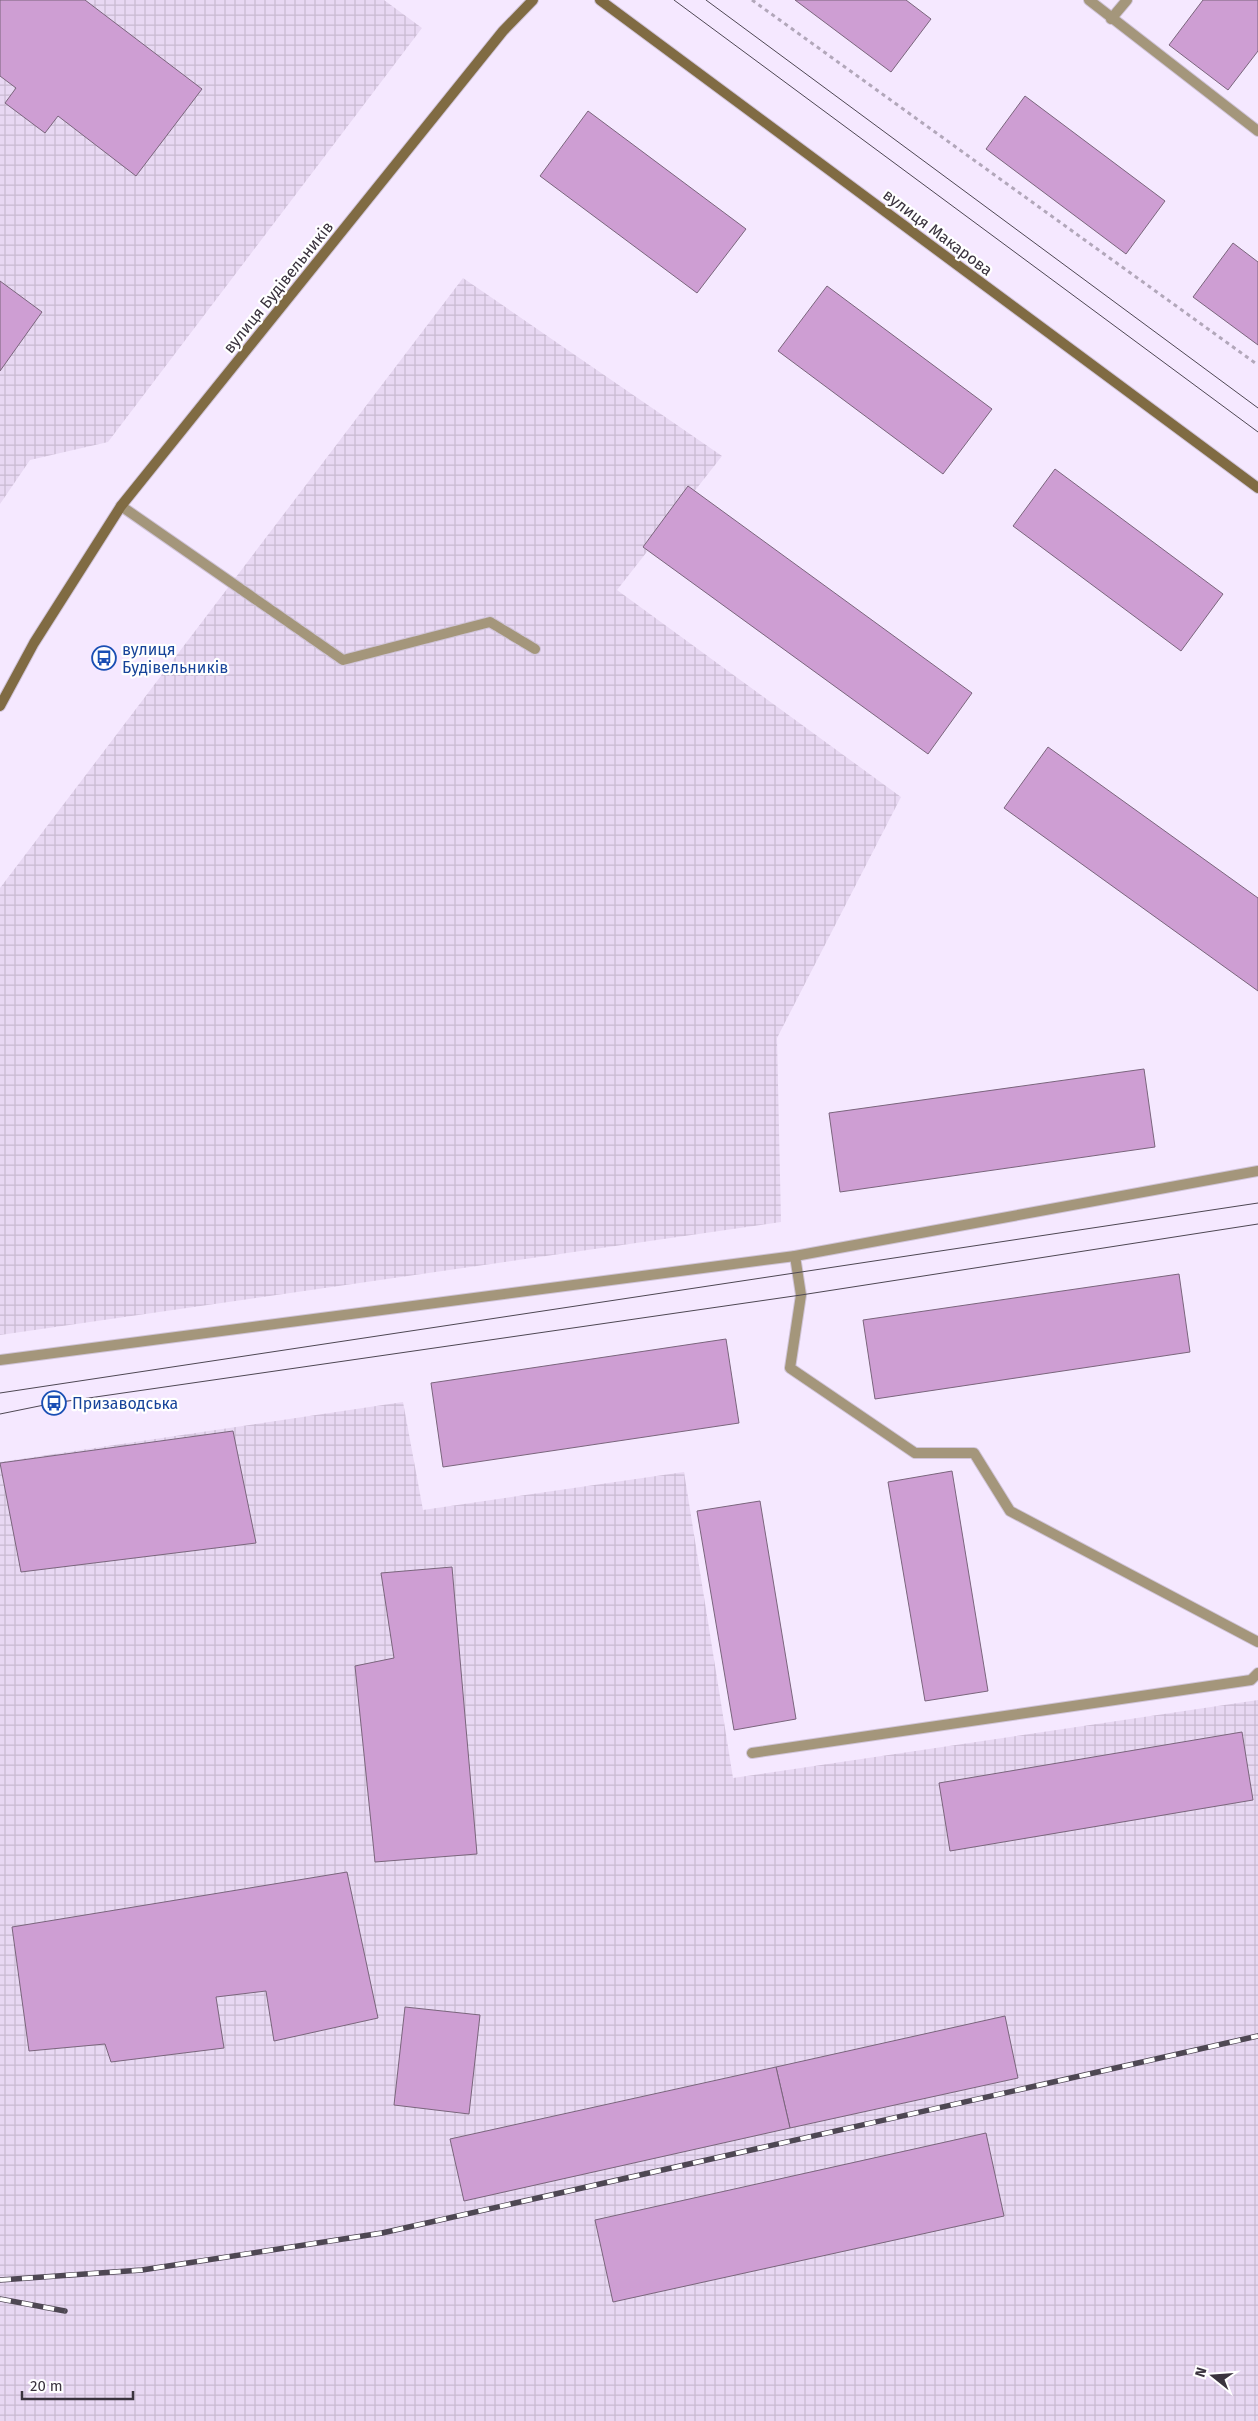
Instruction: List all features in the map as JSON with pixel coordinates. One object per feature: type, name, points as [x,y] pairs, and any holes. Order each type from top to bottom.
[{"type":"street","name":"вулиця Будівельників","points":[[0,706],[34,643],[121,506],[503,31],[533,0]]},
{"type":"street","name":"вулиця Макарова","points":[[600,0],[1258,488]]},
{"type":"lane","points":[[1089,0],[1258,131]]},
{"type":"lane","points":[[1112,19],[1127,0]]},
{"type":"lane","points":[[121,506],[343,660],[490,622],[535,649]]},
{"type":"lane","points":[[0,1360],[795,1256],[1258,1171]]},
{"type":"lane","points":[[795,1256],[801,1295],[790,1368],[915,1453],[974,1454],[1010,1511],[1258,1642]]},
{"type":"lane","points":[[752,1754],[1251,1680],[1258,1673]]},
{"type":"path","points":[[752,0],[1258,366]]},
{"type":"shaded area","points":[[0,0],[384,0],[422,28],[108,442],[30,460],[0,504]]},
{"type":"shaded area","points":[[463,278],[722,456],[617,590],[901,797],[777,1038],[781,1222],[0,1335],[0,888]]},
{"type":"shaded area","points":[[403,1402],[423,1510],[684,1472],[733,1778],[1258,1700],[1258,2421],[0,2421],[0,1462]]},
{"type":"building","points":[[0,0],[85,0],[202,89],[136,176],[58,116],[45,133],[5,103],[16,88],[0,76]]},
{"type":"building","points":[[795,0],[906,0],[931,19],[891,72]]},
{"type":"building","points":[[1203,0],[1258,0],[1258,51],[1228,90],[1169,45]]},
{"type":"building","points":[[1025,96],[1165,201],[1126,254],[986,149]]},
{"type":"building","points":[[588,111],[746,229],[697,293],[540,176]]},
{"type":"building","points":[[1233,243],[1258,262],[1258,345],[1193,297]]},
{"type":"building","points":[[0,281],[42,312],[0,371]]},
{"type":"building","points":[[827,286],[992,409],[943,474],[778,351]]},
{"type":"building","points":[[1055,469],[1223,594],[1181,651],[1013,526]]},
{"type":"building","points":[[688,486],[972,693],[928,754],[643,547]]},
{"type":"building","points":[[1048,747],[1258,898],[1258,991],[1004,808]]},
{"type":"building","points":[[1144,1069],[1155,1147],[840,1192],[829,1113]]},
{"type":"building","points":[[1179,1274],[1190,1352],[875,1399],[863,1320]]},
{"type":"building","points":[[726,1339],[739,1423],[443,1467],[431,1383]]},
{"type":"building","points":[[233,1431],[256,1543],[21,1572],[0,1463]]},
{"type":"building","points":[[952,1471],[988,1691],[925,1701],[888,1482]]},
{"type":"building","points":[[760,1501],[796,1719],[734,1730],[697,1511]]},
{"type":"building","points":[[452,1567],[477,1854],[375,1862],[355,1666],[394,1658],[381,1573]]},
{"type":"building","points":[[1242,1732],[1253,1800],[950,1851],[939,1783]]},
{"type":"building","points":[[347,1872],[378,2018],[274,2041],[266,1991],[216,1997],[224,2048],[111,2062],[105,2044],[29,2051],[12,1927]]},
{"type":"building","points":[[405,2007],[480,2015],[469,2114],[394,2105]]},
{"type":"building","points":[[1005,2016],[1018,2078],[790,2128],[776,2067]]},
{"type":"building","points":[[776,2067],[790,2128],[464,2201],[450,2139]]},
{"type":"building","points":[[986,2133],[1004,2216],[613,2302],[595,2220]]},
{"type":"tram line","points":[[674,0],[1258,432]]},
{"type":"tram line","points":[[706,0],[1258,408]]},
{"type":"tram line","points":[[0,1393],[1258,1203]]},
{"type":"tram line","points":[[0,1414],[54,1403],[801,1295],[1258,1224]]},
{"type":"railway","points":[[0,2280],[142,2270],[382,2233],[1258,2036]]},
{"type":"railway","points":[[0,2299],[65,2311]]},
{"type":"place","name":"вулиця Будівельників","points":[[104,658]]},
{"type":"place","name":"Призаводська","points":[[54,1403]]}]
